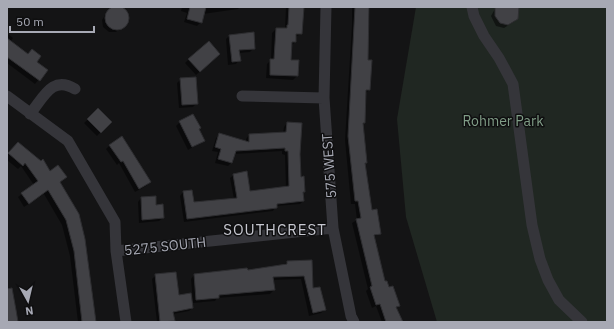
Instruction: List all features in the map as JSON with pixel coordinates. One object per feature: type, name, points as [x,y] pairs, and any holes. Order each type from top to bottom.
[{"type":"street","name":"575 WEST","points":[[326,7],[324,98],[333,228],[351,316],[354,322]]},
{"type":"street","points":[[472,7],[474,16],[484,36],[500,58],[513,84],[532,225],[540,259],[548,280],[559,300],[582,322]]},
{"type":"street","points":[[30,114],[47,92],[57,84],[66,83],[75,89]]},
{"type":"street","points":[[7,96],[68,141],[115,222],[116,251],[126,322]]},
{"type":"street","points":[[242,96],[324,98]]},
{"type":"street","name":"5275 SOUTH","points":[[116,251],[333,228]]},
{"type":"green space","name":"Rohmer Park","points":[[416,7],[607,7],[607,322],[437,322],[406,217],[397,119]]},
{"type":"building","points":[[117,6],[122,7],[128,13],[128,23],[122,29],[117,30],[112,29],[106,23],[105,18],[106,13],[112,7]]},
{"type":"building","points":[[190,7],[206,7],[202,23],[187,19]]},
{"type":"building","points":[[289,7],[304,7],[302,34],[296,34],[296,42],[292,42],[291,60],[299,60],[298,76],[270,75],[270,59],[274,59],[276,28],[287,28]]},
{"type":"building","points":[[355,7],[369,7],[368,60],[372,60],[370,90],[366,90],[365,123],[363,123],[367,163],[365,163],[372,210],[377,209],[381,234],[374,235],[385,281],[387,281],[389,287],[393,286],[400,306],[396,307],[403,322],[386,322],[380,304],[376,305],[370,287],[372,286],[356,219],[361,218],[358,201],[355,201],[348,136]]},
{"type":"building","points":[[495,7],[519,7],[518,19],[508,25],[500,23],[495,16]]},
{"type":"building","points":[[254,32],[255,49],[239,50],[241,61],[232,62],[229,35]]},
{"type":"building","points":[[7,38],[28,54],[32,49],[41,56],[37,62],[48,70],[40,81],[7,57]]},
{"type":"building","points":[[209,41],[220,54],[200,72],[188,59]]},
{"type":"building","points":[[196,77],[198,104],[182,105],[180,78]]},
{"type":"building","points":[[98,108],[112,122],[101,133],[87,119]]},
{"type":"building","points":[[193,114],[201,128],[199,129],[205,141],[192,147],[179,121]]},
{"type":"building","points":[[287,122],[302,123],[300,154],[301,177],[304,176],[304,201],[277,204],[277,208],[187,219],[183,191],[192,190],[194,202],[237,198],[233,174],[247,171],[250,191],[289,186],[288,151],[285,151],[285,148],[236,151],[232,163],[218,159],[221,149],[215,147],[219,133],[249,142],[249,134],[286,132]]},
{"type":"building","points":[[122,136],[151,182],[139,189],[123,161],[121,162],[109,145]]},
{"type":"building","points":[[18,142],[41,161],[43,159],[50,171],[58,165],[67,177],[60,182],[79,214],[85,239],[96,322],[82,322],[74,251],[66,220],[48,190],[29,204],[21,193],[38,181],[25,163],[23,166],[8,153]]},
{"type":"building","points":[[156,196],[156,205],[163,204],[164,218],[142,220],[141,197]]},
{"type":"building","points":[[312,260],[313,288],[320,287],[326,310],[313,313],[304,276],[273,277],[275,290],[219,295],[219,298],[196,300],[194,274],[247,268],[248,270],[287,264],[287,261]]},
{"type":"building","points":[[176,272],[179,295],[191,293],[193,308],[173,312],[175,321],[160,322],[155,274]]},
{"type":"building","points":[[12,288],[18,322],[7,322],[7,289]]},
{"type":"district","name":"SOUTHCREST","points":[[275,229]]}]
